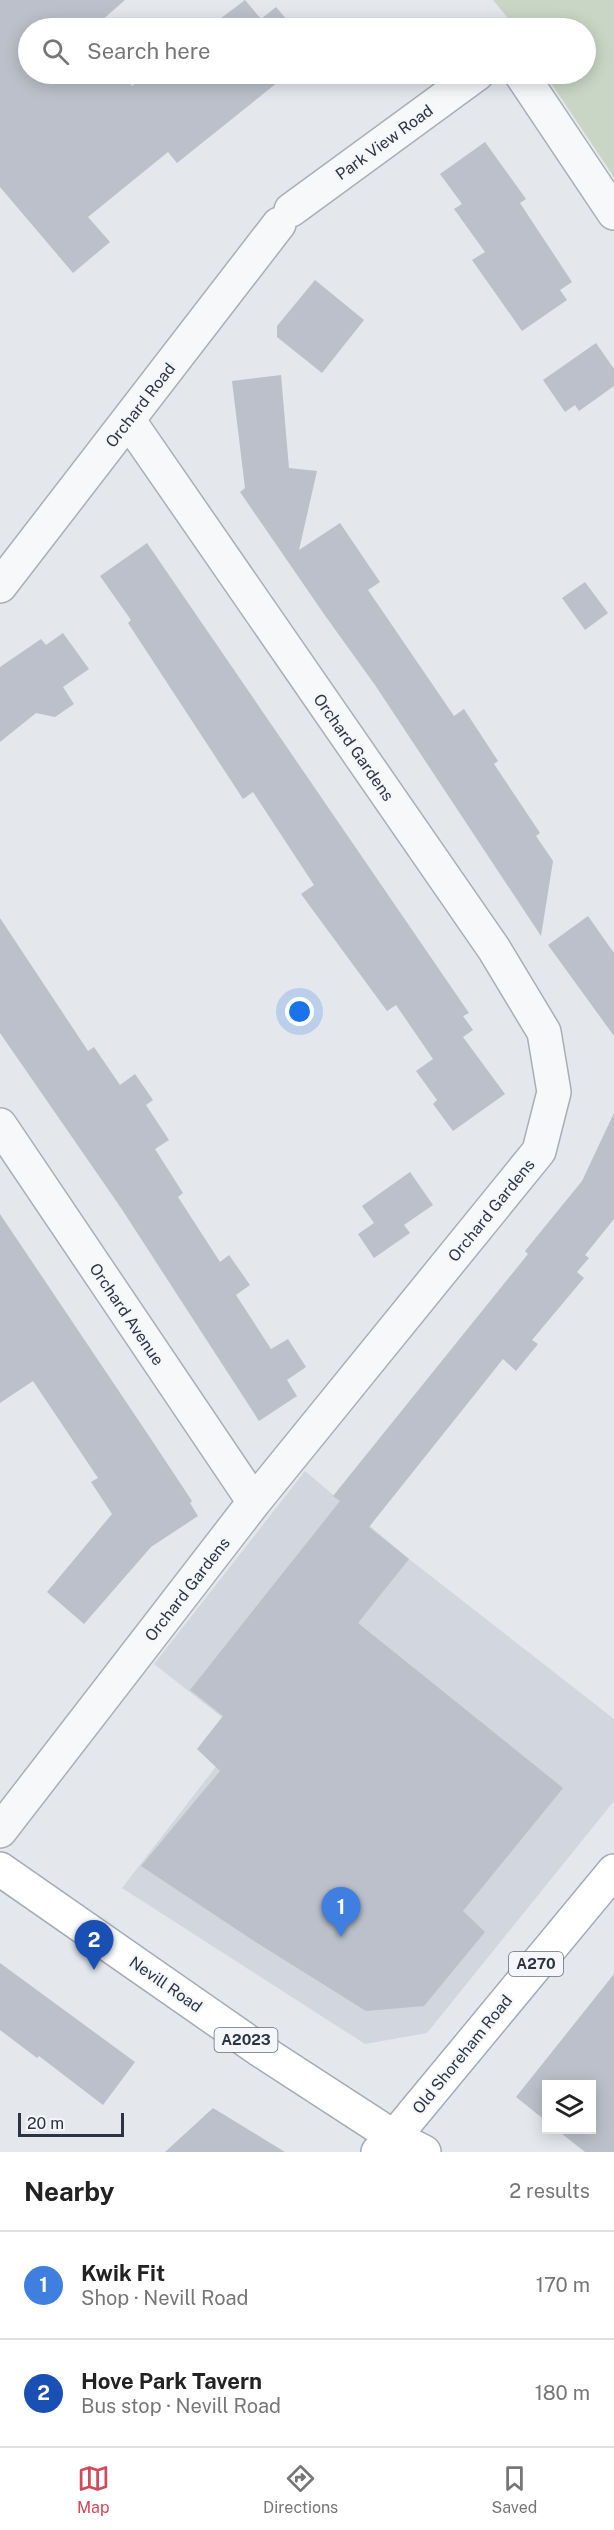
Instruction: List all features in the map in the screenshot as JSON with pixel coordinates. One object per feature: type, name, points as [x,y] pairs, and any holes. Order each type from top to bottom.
[{"type":"main road","name":"Nevill Road","points":[[0,1869],[260,2050],[386,2145]]},
{"type":"main road","name":"Old Shoreham Road","points":[[386,2145],[614,1871]]},
{"type":"main road","name":"A2023","points":[[386,2145],[424,2152]]},
{"type":"street","name":"Park View Road","points":[[285,217],[464,84]]},
{"type":"street","points":[[527,84],[614,213]]},
{"type":"street","name":"Orchard Road","points":[[0,586],[285,217]]},
{"type":"street","name":"Orchard Gardens","points":[[0,1831],[254,1502],[539,1150],[554,1092],[544,1032],[494,949],[129,421]]},
{"type":"street","name":"Orchard Avenue","points":[[0,1125],[254,1502]]},
{"type":"shaded area","points":[[305,1471],[409,1559],[614,1719],[614,1801],[427,2033],[365,2044],[122,1888],[242,1733],[154,1664]]},
{"type":"green space","points":[[493,0],[614,0],[614,177],[552,84],[596,84],[596,18],[508,18]]},
{"type":"building","points":[[0,0],[125,0],[104,18],[18,18],[18,84],[130,84],[132,86],[135,84],[276,84],[177,163],[168,152],[88,217],[110,242],[73,273],[0,187]]},
{"type":"building","points":[[245,0],[260,18],[221,18]]},
{"type":"building","points":[[276,7],[285,18],[262,18]]},
{"type":"building","points":[[485,142],[526,199],[520,203],[572,282],[560,290],[567,300],[522,331],[472,260],[485,252],[454,209],[462,204],[440,174]]},
{"type":"building","points":[[315,280],[364,320],[322,373],[277,337],[277,326]]},
{"type":"building","points":[[596,343],[614,369],[614,386],[579,411],[575,405],[565,412],[543,380]]},
{"type":"building","points":[[281,375],[289,468],[317,471],[299,550],[340,523],[380,582],[368,590],[454,716],[464,709],[498,761],[494,764],[540,833],[536,836],[553,861],[541,936],[375,685],[240,492],[245,488],[232,381]]},
{"type":"building","points":[[147,543],[469,1013],[463,1016],[473,1030],[463,1037],[505,1094],[453,1131],[433,1104],[437,1100],[416,1071],[433,1059],[396,1005],[387,1011],[301,894],[314,885],[253,792],[243,799],[128,623],[131,620],[100,576]]},
{"type":"building","points":[[585,582],[608,613],[585,630],[562,598]]},
{"type":"building","points":[[63,633],[89,669],[63,687],[74,704],[55,717],[36,713],[0,742],[0,667],[41,639],[46,645]]},
{"type":"building","points":[[588,916],[614,953],[614,1036],[548,945]]},
{"type":"building","points":[[0,918],[88,1051],[94,1047],[120,1085],[135,1074],[153,1100],[146,1105],[169,1140],[155,1149],[183,1193],[178,1197],[220,1262],[229,1255],[250,1285],[236,1295],[271,1349],[288,1339],[306,1367],[287,1380],[297,1396],[259,1421],[121,1208],[0,1033]]},
{"type":"building","points":[[614,1113],[614,1219],[585,1255],[589,1258],[577,1272],[584,1278],[532,1340],[538,1344],[516,1371],[503,1359],[369,1527],[409,1559],[358,1623],[563,1788],[463,1911],[485,1932],[424,2006],[366,2011],[141,1866],[220,1771],[197,1749],[223,1716],[190,1690],[340,1501],[333,1496],[528,1254],[525,1251],[582,1181]]},
{"type":"building","points":[[410,1172],[433,1205],[404,1225],[410,1233],[374,1258],[358,1234],[374,1223],[362,1206]]},
{"type":"building","points":[[0,1214],[192,1501],[190,1503],[198,1516],[151,1547],[84,1624],[47,1592],[112,1514],[91,1482],[98,1478],[33,1381],[0,1403]]},
{"type":"building","points":[[0,1963],[135,2062],[103,2105],[39,2056],[37,2058],[0,2030]]},
{"type":"building","points":[[614,1974],[614,2152],[585,2152],[562,2134],[596,2134],[596,2080],[542,2080],[542,2118],[516,2097]]},
{"type":"building","points":[[213,2108],[285,2152],[165,2152]]},
{"type":"place","name":"Kwik Fit","points":[[341,1937]]},
{"type":"place","name":"Hove Park Tavern","points":[[94,1970]]}]
